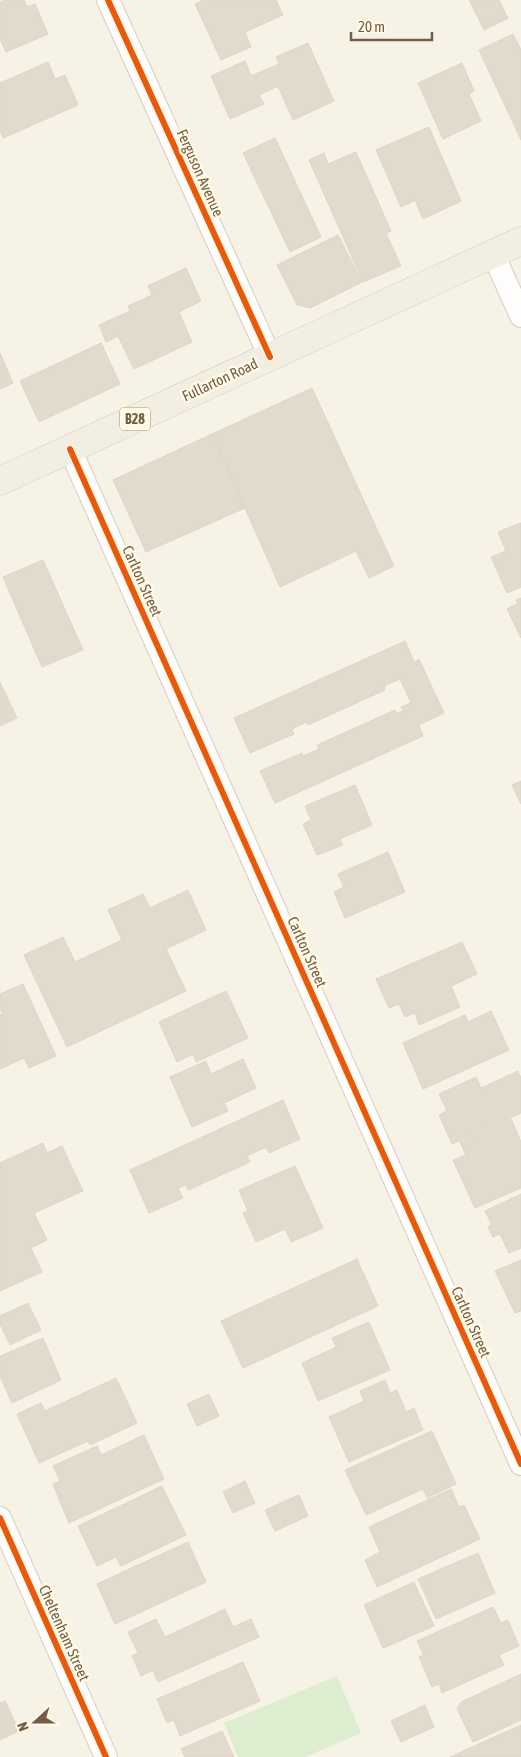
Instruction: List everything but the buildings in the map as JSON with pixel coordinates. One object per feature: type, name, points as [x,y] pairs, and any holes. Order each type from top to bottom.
[{"type":"main road","name":"Fullarton Road","points":[[0,481],[521,241]]},
{"type":"street","name":"Ferguson Avenue","points":[[108,0],[270,357]]},
{"type":"street","points":[[493,254],[521,316]]},
{"type":"street","name":"Carlton Street","points":[[70,449],[521,1464]]},
{"type":"street","name":"Cheltenham Street","points":[[0,1518],[106,1757]]},
{"type":"green space","points":[[337,1676],[361,1733],[305,1757],[238,1757],[224,1723]]},
{"type":"cycle path","points":[[108,0],[270,357]]},
{"type":"cycle path","points":[[70,449],[521,1464]]},
{"type":"cycle path","points":[[0,1518],[106,1757]]}]
